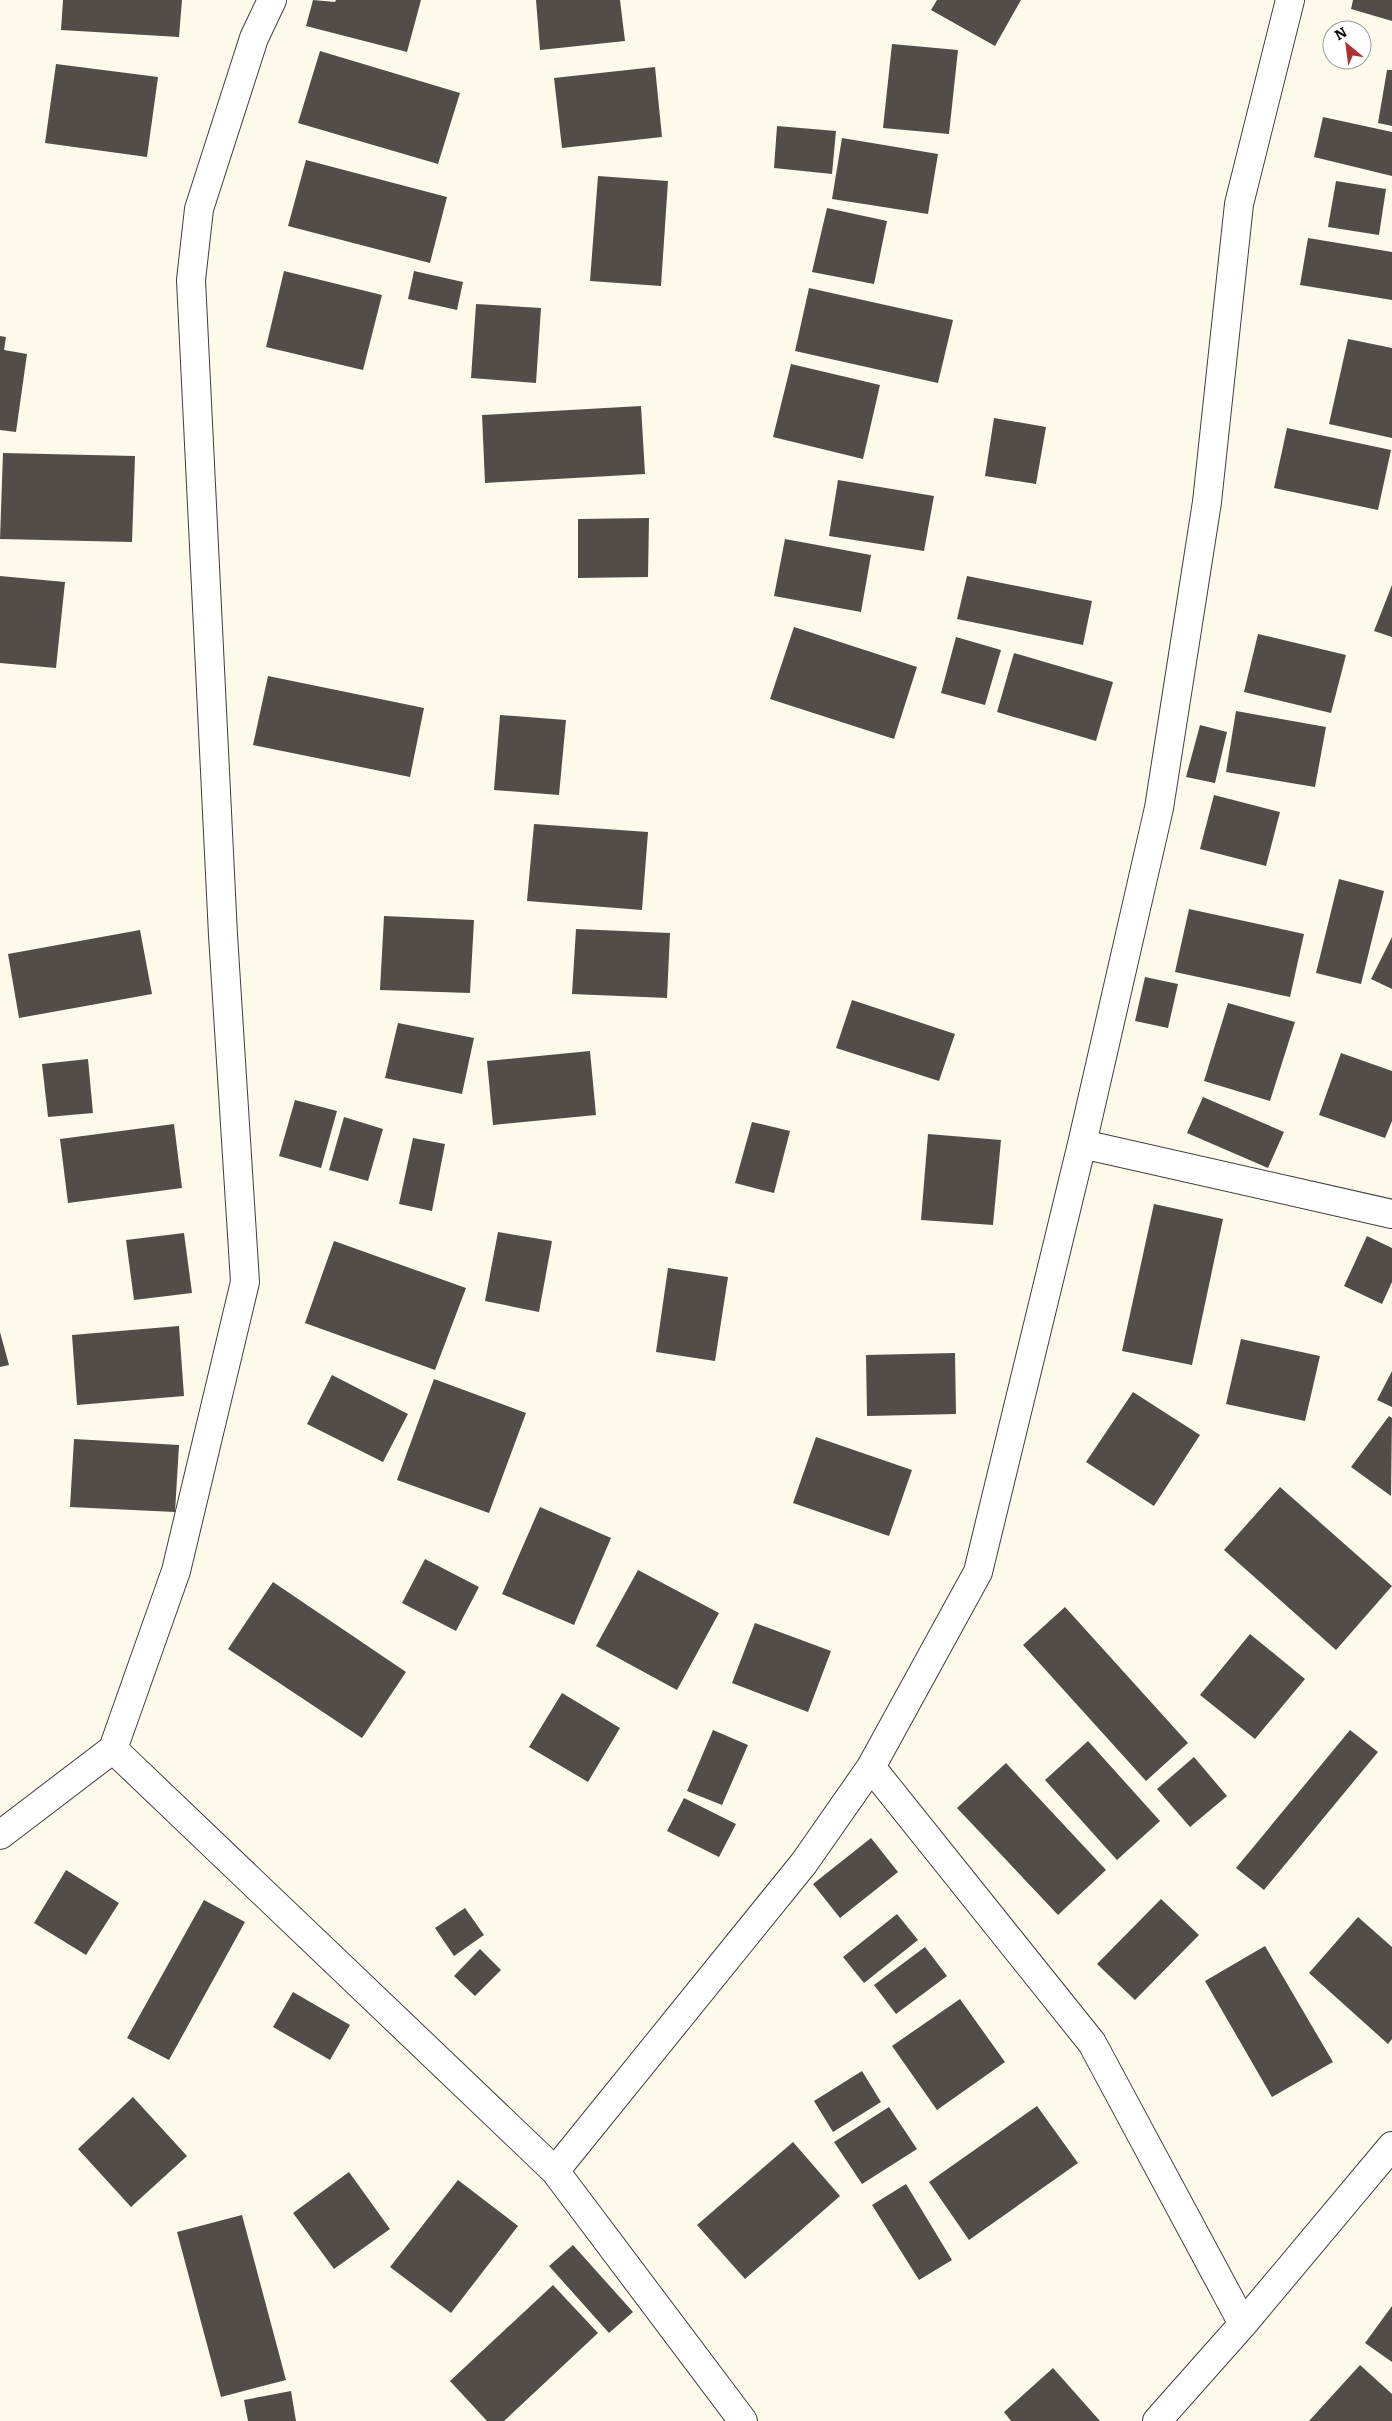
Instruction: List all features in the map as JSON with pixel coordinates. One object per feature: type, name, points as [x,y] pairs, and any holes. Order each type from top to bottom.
[{"type":"street","points":[[0,1835],[112,1749],[176,1571],[245,1282],[223,935],[191,280],[199,209],[254,38],[272,0]]},
{"type":"street","points":[[555,2171],[804,1863],[871,1767],[978,1572],[1082,1144],[1159,808],[1206,502],[1239,204],[1290,0]]},
{"type":"street","points":[[1082,1144],[1392,1214]]},
{"type":"street","points":[[112,1749],[555,2171],[743,2421]]},
{"type":"street","points":[[871,1767],[1092,2043],[1243,2324]]},
{"type":"street","points":[[1157,2421],[1243,2324],[1392,2146]]},
{"type":"building","points":[[63,0],[182,0],[179,37],[61,30]]},
{"type":"building","points":[[313,0],[335,2],[336,0],[421,0],[407,52],[306,26]]},
{"type":"building","points":[[536,0],[620,0],[625,41],[540,50]]},
{"type":"building","points":[[937,0],[1021,0],[995,46],[931,10]]},
{"type":"building","points":[[1353,0],[1392,0],[1392,21],[1351,9]]},
{"type":"building","points":[[892,44],[958,50],[949,134],[883,128]]},
{"type":"building","points":[[320,51],[460,93],[438,164],[298,123]]},
{"type":"building","points":[[56,64],[158,77],[147,157],[45,143]]},
{"type":"building","points":[[655,67],[662,137],[562,148],[554,78]]},
{"type":"building","points":[[1387,70],[1392,70],[1392,126],[1378,123]]},
{"type":"building","points":[[1323,117],[1392,132],[1392,176],[1314,157]]},
{"type":"building","points":[[777,126],[836,131],[832,174],[774,168]]},
{"type":"building","points":[[842,138],[938,154],[928,214],[832,199]]},
{"type":"building","points":[[306,160],[447,197],[430,263],[288,226]]},
{"type":"building","points":[[598,176],[668,181],[661,286],[590,281]]},
{"type":"building","points":[[1336,181],[1386,189],[1379,235],[1328,227]]},
{"type":"building","points":[[827,208],[887,221],[874,284],[812,272]]},
{"type":"building","points":[[1308,238],[1392,252],[1392,300],[1300,285]]},
{"type":"building","points":[[284,271],[382,295],[363,370],[266,347]]},
{"type":"building","points":[[414,271],[463,282],[457,310],[408,299]]},
{"type":"building","points":[[809,288],[953,320],[938,383],[795,351]]},
{"type":"building","points":[[476,304],[541,308],[536,383],[471,378]]},
{"type":"building","points":[[0,336],[6,337],[4,350],[27,354],[16,432],[0,430]]},
{"type":"building","points":[[1348,339],[1392,348],[1392,438],[1329,424]]},
{"type":"building","points":[[791,364],[880,385],[863,459],[773,437]]},
{"type":"building","points":[[641,406],[645,474],[485,483],[482,415]]},
{"type":"building","points":[[994,418],[1046,427],[1036,484],[985,476]]},
{"type":"building","points":[[1287,428],[1391,450],[1378,510],[1274,488]]},
{"type":"building","points":[[3,453],[135,456],[132,542],[0,539]]},
{"type":"building","points":[[838,480],[934,496],[924,551],[829,536]]},
{"type":"building","points":[[649,518],[648,577],[578,578],[578,519]]},
{"type":"building","points":[[785,539],[871,555],[861,612],[774,596]]},
{"type":"building","points":[[0,576],[65,582],[56,668],[0,663]]},
{"type":"building","points":[[967,576],[1092,601],[1083,645],[957,619]]},
{"type":"building","points":[[1392,585],[1392,637],[1374,631]]},
{"type":"building","points":[[794,627],[917,667],[894,739],[770,699]]},
{"type":"building","points":[[1258,634],[1346,655],[1331,713],[1244,692]]},
{"type":"building","points":[[956,637],[1001,650],[985,705],[941,693]]},
{"type":"building","points":[[1014,653],[1113,682],[1096,741],[997,712]]},
{"type":"building","points":[[268,676],[424,708],[410,777],[253,745]]},
{"type":"building","points":[[1236,711],[1326,727],[1315,787],[1226,772]]},
{"type":"building","points":[[500,715],[566,720],[559,795],[494,790]]},
{"type":"building","points":[[1200,725],[1227,732],[1215,783],[1186,777]]},
{"type":"building","points":[[1214,795],[1280,812],[1266,866],[1200,849]]},
{"type":"building","points":[[534,824],[648,832],[642,910],[527,901]]},
{"type":"building","points":[[1339,879],[1384,891],[1361,984],[1316,973]]},
{"type":"building","points":[[1189,909],[1304,934],[1290,997],[1175,972]]},
{"type":"building","points":[[384,916],[474,920],[470,993],[380,990]]},
{"type":"building","points":[[576,929],[670,933],[667,998],[572,994]]},
{"type":"building","points":[[140,930],[152,994],[19,1018],[8,954]]},
{"type":"building","points":[[1392,937],[1392,989],[1371,979]]},
{"type":"building","points":[[1145,977],[1178,984],[1168,1028],[1135,1021]]},
{"type":"building","points":[[852,1000],[955,1034],[939,1081],[836,1048]]},
{"type":"building","points":[[1228,1003],[1295,1022],[1270,1101],[1204,1081]]},
{"type":"building","points":[[398,1023],[474,1038],[462,1094],[385,1078]]},
{"type":"building","points":[[590,1051],[596,1115],[493,1125],[487,1061]]},
{"type":"building","points":[[1341,1053],[1392,1071],[1392,1121],[1385,1138],[1319,1115]]},
{"type":"building","points":[[88,1059],[93,1113],[48,1117],[42,1064]]},
{"type":"building","points":[[1203,1097],[1284,1132],[1268,1168],[1187,1133]]},
{"type":"building","points":[[295,1100],[337,1111],[321,1168],[279,1156]]},
{"type":"building","points":[[344,1117],[383,1129],[368,1181],[329,1170]]},
{"type":"building","points":[[752,1122],[790,1131],[774,1193],[735,1183]]},
{"type":"building","points":[[174,1124],[182,1188],[68,1203],[60,1139]]},
{"type":"building","points":[[928,1134],[1001,1140],[993,1225],[921,1220]]},
{"type":"building","points":[[413,1138],[445,1144],[432,1211],[399,1204]]},
{"type":"building","points":[[1154,1204],[1223,1219],[1192,1365],[1122,1351]]},
{"type":"building","points":[[498,1232],[552,1241],[539,1312],[485,1301]]},
{"type":"building","points":[[184,1233],[192,1293],[134,1300],[126,1240]]},
{"type":"building","points":[[1367,1236],[1392,1248],[1392,1282],[1382,1304],[1344,1286]]},
{"type":"building","points":[[334,1241],[466,1288],[435,1370],[305,1323]]},
{"type":"building","points":[[668,1268],[728,1277],[715,1361],[656,1352]]},
{"type":"building","points":[[179,1326],[184,1396],[77,1405],[72,1335]]},
{"type":"building","points":[[0,1332],[9,1365],[0,1367]]},
{"type":"building","points":[[1241,1339],[1320,1356],[1305,1421],[1226,1404]]},
{"type":"building","points":[[955,1353],[956,1414],[867,1416],[866,1355]]},
{"type":"building","points":[[1392,1371],[1392,1407],[1377,1400]]},
{"type":"building","points":[[332,1375],[408,1414],[383,1462],[307,1424]]},
{"type":"building","points":[[434,1379],[526,1413],[489,1513],[397,1480]]},
{"type":"building","points":[[1133,1392],[1200,1435],[1154,1506],[1086,1462]]},
{"type":"building","points":[[1389,1416],[1392,1418],[1391,1496],[1351,1467]]},
{"type":"building","points":[[816,1437],[912,1470],[889,1536],[793,1503]]},
{"type":"building","points":[[74,1439],[179,1445],[175,1512],[70,1507]]},
{"type":"building","points":[[1280,1487],[1392,1586],[1336,1650],[1224,1550]]},
{"type":"building","points":[[540,1507],[611,1538],[574,1625],[502,1594]]},
{"type":"building","points":[[425,1559],[479,1587],[456,1631],[402,1603]]},
{"type":"building","points":[[638,1570],[719,1613],[677,1690],[596,1646]]},
{"type":"building","points":[[273,1582],[406,1672],[362,1738],[228,1649]]},
{"type":"building","points":[[1065,1607],[1188,1743],[1146,1781],[1023,1645]]},
{"type":"building","points":[[755,1623],[831,1651],[808,1712],[732,1683]]},
{"type":"building","points":[[1250,1634],[1305,1679],[1255,1739],[1200,1695]]},
{"type":"building","points":[[562,1693],[620,1728],[588,1782],[529,1747]]},
{"type":"building","points":[[713,1730],[748,1745],[722,1805],[687,1791]]},
{"type":"building","points":[[1350,1730],[1378,1752],[1264,1890],[1236,1868]]},
{"type":"building","points":[[1088,1741],[1160,1821],[1117,1860],[1045,1780]]},
{"type":"building","points":[[1194,1757],[1227,1796],[1190,1827],[1157,1789]]},
{"type":"building","points":[[1006,1763],[1106,1870],[1058,1915],[957,1808]]},
{"type":"building","points":[[684,1798],[736,1824],[719,1857],[667,1831]]},
{"type":"building","points":[[871,1838],[898,1872],[840,1918],[813,1884]]},
{"type":"building","points":[[66,1870],[119,1903],[86,1955],[34,1923]]},
{"type":"building","points":[[1161,1899],[1199,1935],[1135,2000],[1097,1964]]},
{"type":"building","points":[[204,1900],[245,1922],[169,2060],[127,2038]]},
{"type":"building","points":[[465,1908],[484,1935],[454,1956],[435,1928]]},
{"type":"building","points":[[897,1914],[918,1940],[864,1983],[843,1957]]},
{"type":"building","points":[[1358,1917],[1392,1947],[1392,2039],[1388,2044],[1309,1973]]},
{"type":"building","points":[[1265,1946],[1333,2062],[1272,2097],[1205,1981]]},
{"type":"building","points":[[925,1947],[947,1976],[896,2014],[874,1985]]},
{"type":"building","points":[[480,1949],[501,1970],[475,1996],[454,1976]]},
{"type":"building","points":[[293,1992],[350,2025],[330,2060],[273,2027]]},
{"type":"building","points":[[960,1999],[1005,2062],[937,2110],[892,2046]]},
{"type":"building","points":[[862,2071],[881,2102],[833,2132],[814,2101]]},
{"type":"building","points":[[133,2097],[187,2156],[131,2207],[78,2149]]},
{"type":"building","points":[[1037,2106],[1078,2163],[969,2240],[929,2182]]},
{"type":"building","points":[[889,2107],[917,2149],[862,2184],[834,2142]]},
{"type":"building","points":[[793,2142],[840,2196],[745,2279],[697,2225]]},
{"type":"building","points":[[349,2172],[390,2229],[334,2269],[293,2213]]},
{"type":"building","points":[[458,2180],[518,2226],[451,2313],[390,2267]]},
{"type":"building","points":[[906,2184],[952,2260],[919,2280],[872,2205]]},
{"type":"building","points":[[242,2215],[286,2380],[221,2397],[177,2232]]},
{"type":"building","points":[[573,2245],[633,2312],[609,2333],[549,2266]]},
{"type":"building","points":[[553,2285],[598,2333],[504,2421],[487,2421],[450,2381]]},
{"type":"building","points":[[1392,2306],[1392,2362],[1365,2343]]},
{"type":"building","points":[[1360,2365],[1392,2394],[1392,2421],[1309,2421]]},
{"type":"building","points":[[1053,2368],[1100,2421],[1011,2421],[1004,2412]]},
{"type":"building","points":[[291,2391],[296,2421],[248,2421],[244,2400]]}]
